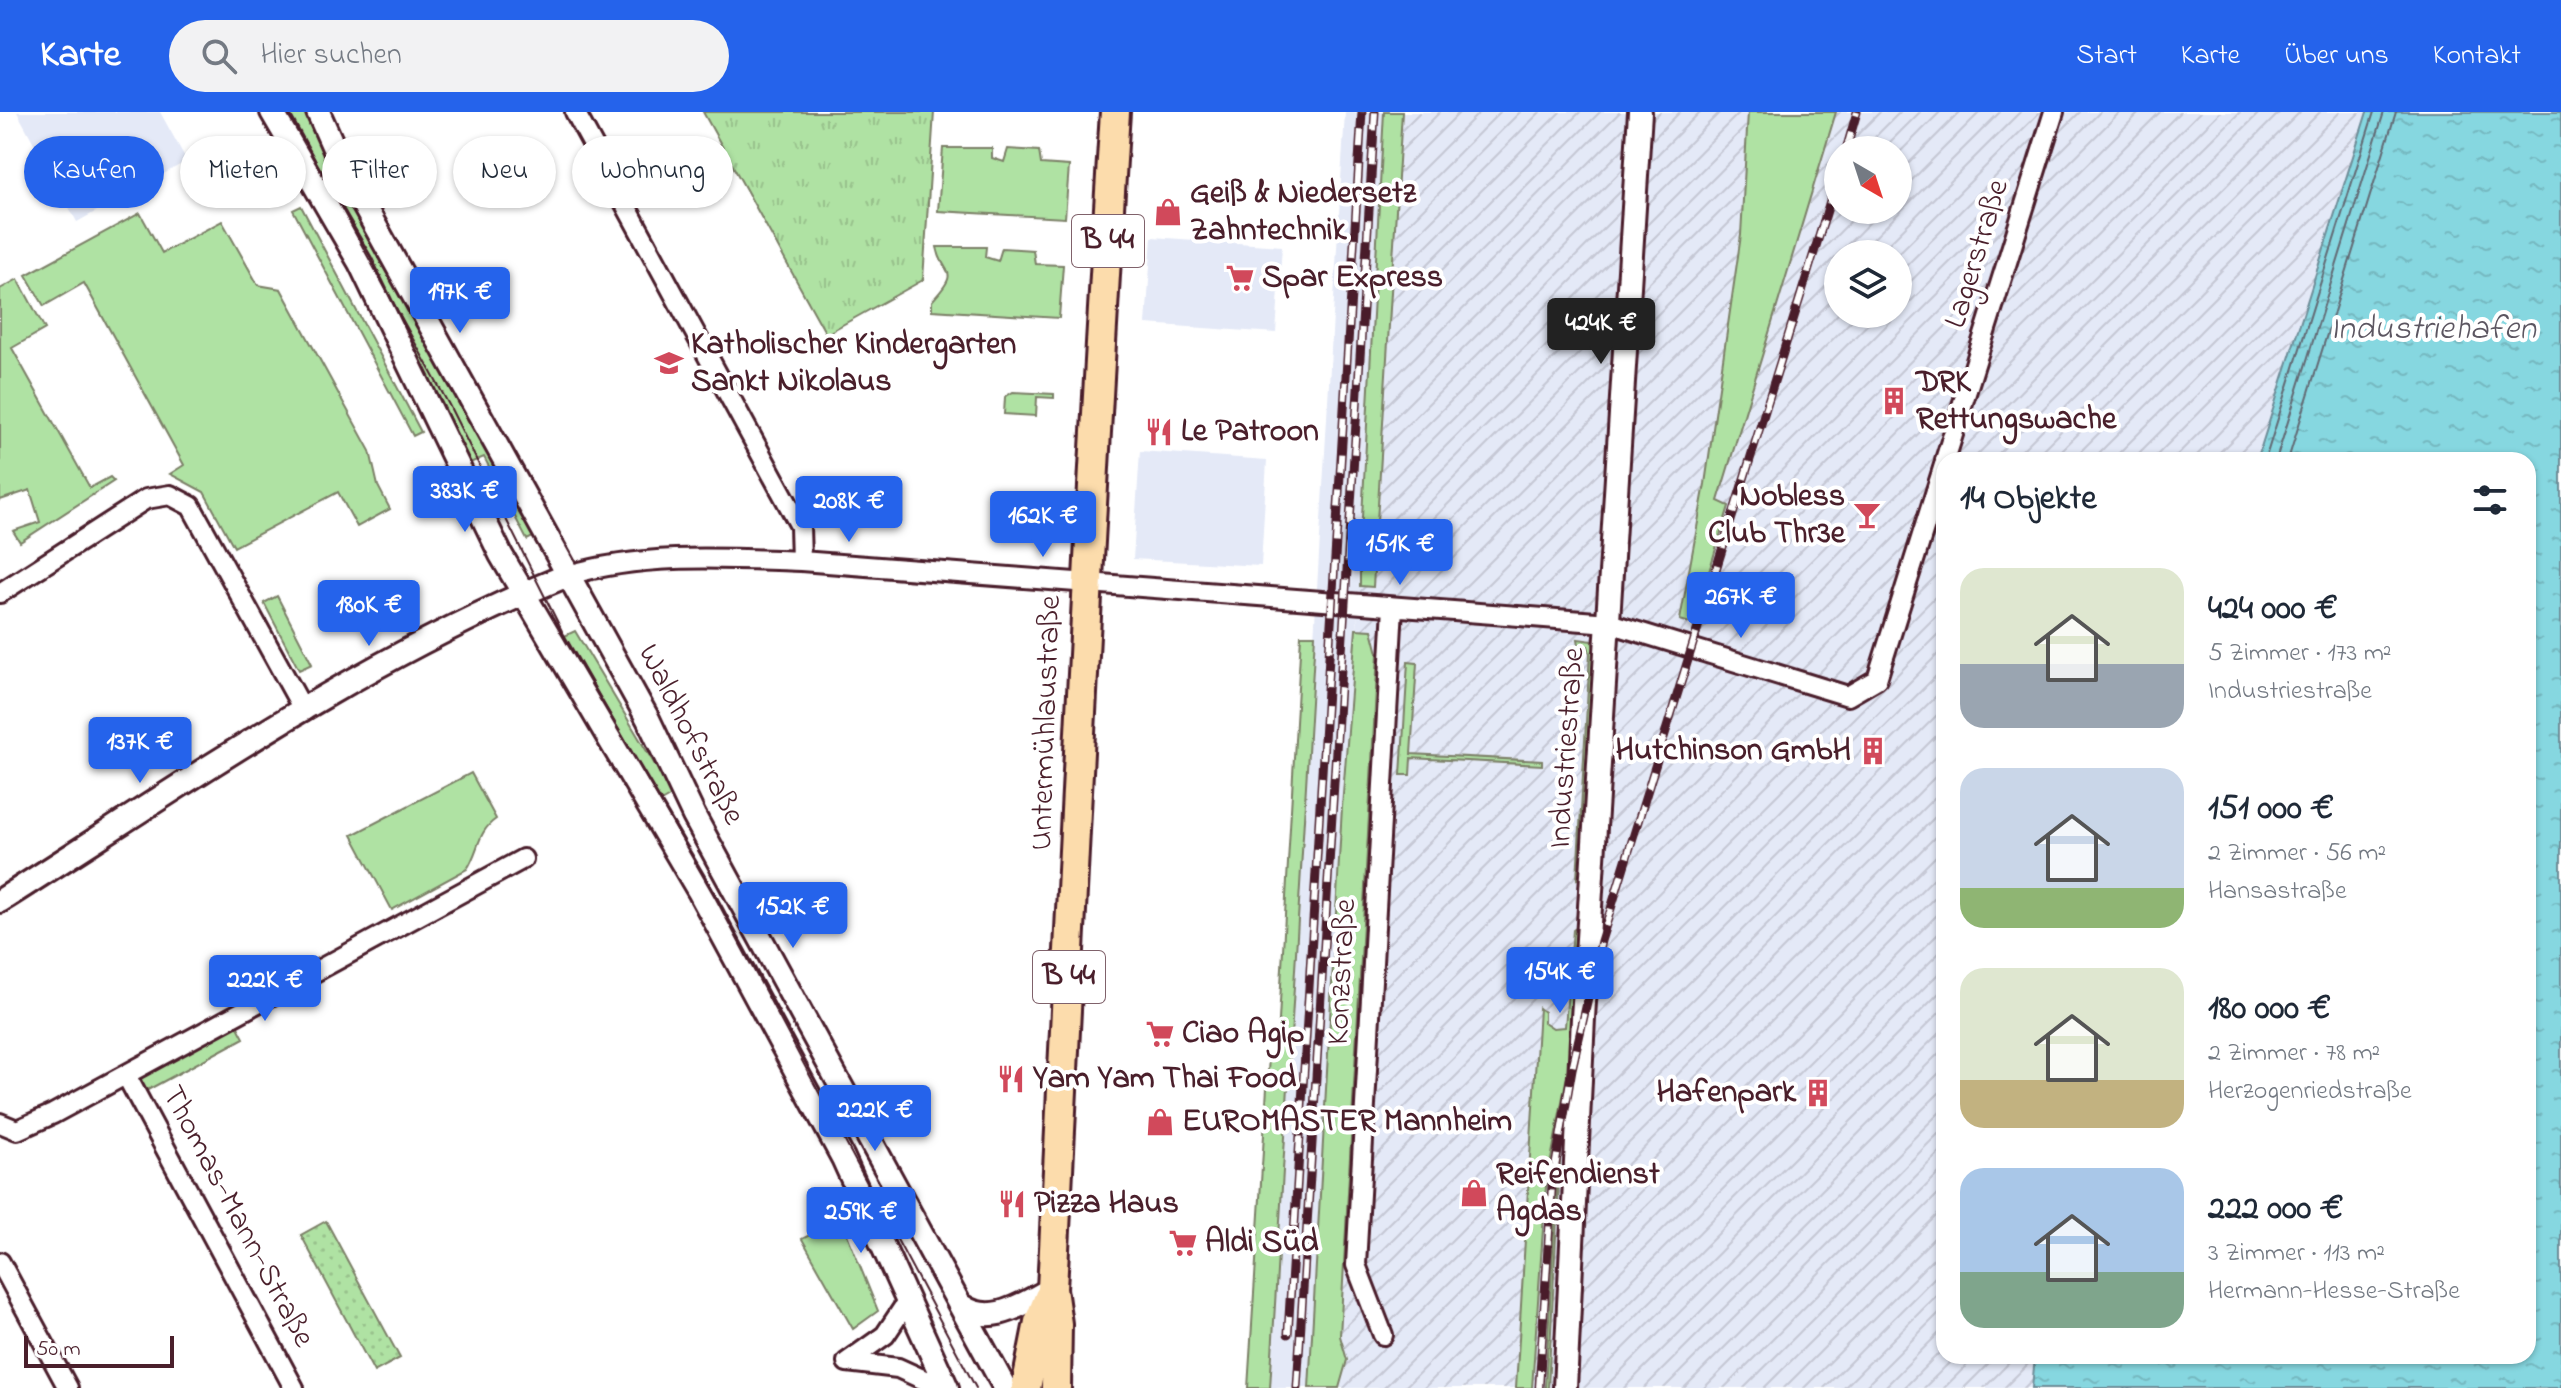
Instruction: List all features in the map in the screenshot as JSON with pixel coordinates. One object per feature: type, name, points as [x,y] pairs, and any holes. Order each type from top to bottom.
[{"type":"main road","name":"Untermühlaustraße","points":[[1056,1388],[1057,1324],[1052,1289],[1074,890],[1086,584],[1115,112]]},
{"type":"main road","name":"Untermühlaustraße","points":[[1026,1388],[1039,1322],[1052,1289]]},
{"type":"street","name":"Waldhofstraße","points":[[272,112],[360,263],[496,544],[700,893],[858,1190],[945,1388]]},
{"type":"street","name":"Waldhofstraße","points":[[318,112],[342,166],[648,719],[736,894],[1005,1388]]},
{"type":"street","points":[[575,112],[799,523],[801,561]]},
{"type":"street","name":"Industriestraße","points":[[1565,1388],[1583,1018],[1640,112]]},
{"type":"street","name":"Lagerstraße","points":[[1948,452],[2054,112]]},
{"type":"street","name":"Lagerstraße","points":[[1609,623],[1848,696],[1877,679],[1936,491]]},
{"type":"street","points":[[0,593],[146,499],[170,495],[191,506],[304,711]]},
{"type":"street","points":[[0,901],[304,711],[455,626],[524,592],[568,575],[646,560],[699,557],[801,561],[1609,623]]},
{"type":"street","name":"Konzstraße","points":[[1383,1335],[1356,1265],[1393,607]]},
{"type":"street","points":[[0,1123],[17,1130],[126,1075],[523,859]]},
{"type":"street","name":"Thomas-Mann-Straße","points":[[126,1075],[294,1388]]},
{"type":"street","points":[[858,1190],[861,1181],[875,1176],[905,1200]]},
{"type":"street","points":[[0,1262],[68,1388]]},
{"type":"street","points":[[962,1306],[981,1315],[997,1315],[1052,1289]]},
{"type":"street","points":[[907,1302],[885,1335],[847,1362],[898,1368],[945,1388]]},
{"type":"shaded area","points":[[17,112],[160,112],[180,148],[180,165],[164,174],[164,136],[30,136]]},
{"type":"shaded area","points":[[1345,112],[1384,112],[1360,591],[1342,807],[1309,1388],[1270,1388]]},
{"type":"shaded area","points":[[1384,112],[2367,112],[2260,452],[1936,452],[1936,1364],[2034,1364],[2032,1388],[1310,1388],[1342,807],[1360,591]]},
{"type":"shaded area","points":[[69,208],[102,208],[77,222]]},
{"type":"shaded area","points":[[1152,237],[1282,246],[1276,333],[1146,324]]},
{"type":"shaded area","points":[[1140,451],[1267,460],[1261,566],[1133,559]]},
{"type":"green space","points":[[277,112],[308,112],[322,138],[322,190],[306,162],[306,136],[291,136]]},
{"type":"green space","points":[[703,112],[934,112],[923,280],[826,334],[733,166],[733,136],[716,136]]},
{"type":"green space","points":[[1384,112],[1402,112],[1373,587],[1360,586],[1360,554]]},
{"type":"green space","points":[[1748,112],[1836,112],[1829,136],[1824,136],[1824,152],[1718,501],[1729,506],[1693,624],[1680,620],[1705,484],[1741,235]]},
{"type":"green space","points":[[943,148],[992,148],[992,158],[1004,162],[1008,149],[1039,151],[1041,164],[1069,166],[1065,218],[938,211]]},
{"type":"green space","points":[[302,208],[421,432],[413,436],[293,210]]},
{"type":"green space","points":[[332,208],[360,208],[537,535],[527,540],[484,457],[470,463],[403,330]]},
{"type":"green space","points":[[140,213],[162,253],[222,221],[258,285],[281,289],[370,451],[378,486],[390,509],[357,527],[338,492],[234,547],[204,492],[170,474],[184,465],[84,283],[44,306],[26,275]]},
{"type":"green space","points":[[937,247],[986,247],[985,257],[998,261],[1002,248],[1033,250],[1035,264],[1063,265],[1059,318],[932,310],[932,301],[949,277]]},
{"type":"green space","points":[[18,279],[45,329],[12,348],[90,488],[110,477],[114,481],[20,542],[13,531],[40,522],[30,490],[0,500],[0,289]]},
{"type":"green space","points":[[1013,392],[1054,394],[1054,398],[1037,397],[1036,416],[1004,414],[1005,397]]},
{"type":"green space","points":[[277,596],[312,664],[299,670],[264,603]]},
{"type":"green space","points":[[1356,629],[1372,630],[1378,653],[1340,1336],[1347,1360],[1339,1388],[1309,1388],[1342,807]]},
{"type":"green space","points":[[575,631],[673,795],[659,803],[556,640]]},
{"type":"green space","points":[[1301,635],[1315,635],[1270,1388],[1248,1388],[1269,1056],[1277,1055]]},
{"type":"green space","points":[[1578,639],[1592,641],[1594,647],[1580,878],[1577,879],[1590,653],[1588,646],[1579,645]]},
{"type":"green space","points":[[1408,662],[1417,663],[1411,754],[1542,761],[1542,765],[1411,758],[1410,775],[1401,775]]},
{"type":"green space","points":[[471,773],[496,819],[482,836],[467,869],[392,910],[352,835]]},
{"type":"green space","points":[[1576,928],[1572,1049],[1546,1186],[1532,1388],[1516,1388],[1539,1008],[1544,1012],[1544,1022],[1553,1028],[1565,1027],[1573,930]]},
{"type":"green space","points":[[237,1025],[244,1038],[142,1093],[136,1080]]},
{"type":"green space","points":[[1561,1143],[1548,1388],[1545,1388],[1559,1147]]},
{"type":"green space","points":[[841,1219],[878,1311],[853,1329],[802,1239]]},
{"type":"green space","points":[[326,1221],[400,1358],[374,1372],[301,1235]]},
{"type":"water","name":"Industriehafen","points":[[2367,112],[2561,112],[2561,1388],[2032,1388],[2034,1364],[2536,1364],[2536,452],[2260,452]]},
{"type":"tram line","points":[[289,112],[449,405],[562,631],[715,897],[976,1388]]},
{"type":"railway","points":[[1288,1334],[1362,112]]},
{"type":"railway","points":[[1297,1388],[1375,112]]},
{"type":"railway","points":[[1850,136],[1857,112]]},
{"type":"railway","points":[[1539,1388],[1552,1185],[1572,1069],[1601,941],[1824,220]]},
{"type":"place","name":"Geiß & Niedersetz Zahntechnik","points":[[1168,212]]},
{"type":"place","name":"Spar Express","points":[[1240,278]]},
{"type":"place","name":"Katholischer Kindergarten Sankt Nikolaus","points":[[669,363]]},
{"type":"place","name":"DRK Rettungswache","points":[[1894,401]]},
{"type":"place","name":"Le Patroon","points":[[1159,432]]},
{"type":"place","name":"Nobless Club Thr3e","points":[[1867,515]]},
{"type":"place","name":"Hutchinson GmbH","points":[[1873,751]]},
{"type":"place","name":"Ciao Agip","points":[[1160,1034]]},
{"type":"place","name":"Yam Yam Thai Food","points":[[1011,1079]]},
{"type":"place","name":"Hafenpark","points":[[1818,1093]]},
{"type":"place","name":"EUROMASTER Mannheim","points":[[1160,1122]]},
{"type":"place","name":"Reifendienst Agdas","points":[[1474,1193]]},
{"type":"place","name":"Pizza Haus","points":[[1012,1204]]},
{"type":"place","name":"Aldi Süd","points":[[1183,1243]]}]
